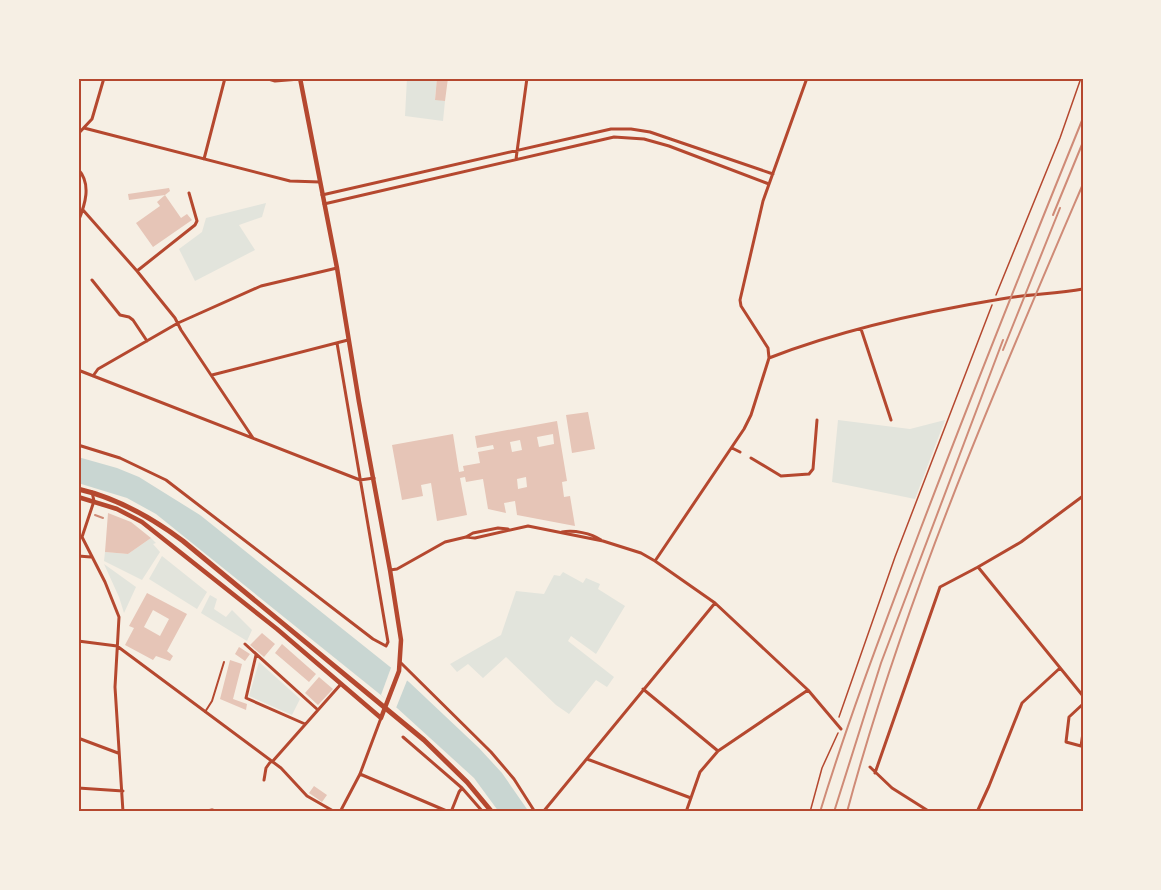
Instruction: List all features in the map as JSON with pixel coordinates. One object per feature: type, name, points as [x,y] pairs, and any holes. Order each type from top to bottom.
[{"type":"main road","points":[[78,497],[117,509],[142,522],[277,628],[381,718],[399,671],[401,640],[337,268],[300,79]]},
{"type":"main road","points":[[78,489],[130,507],[166,529],[434,749],[467,782],[492,812]]},
{"type":"street","points":[[78,134],[92,119],[104,78]]},
{"type":"street","points":[[204,159],[225,78]]},
{"type":"street","points":[[265,78],[275,81],[300,79]]},
{"type":"street","points":[[516,159],[527,78]]},
{"type":"street","points":[[655,561],[732,448],[751,415],[769,358],[768,348],[741,306],[740,300],[763,201],[807,78]]},
{"type":"street","points":[[84,128],[290,181],[320,182]]},
{"type":"street","points":[[322,195],[611,129],[630,129],[673,139],[773,174]]},
{"type":"street","points":[[324,204],[614,137],[644,139],[669,146],[769,184]]},
{"type":"street","points":[[78,169],[83,175],[87,196],[78,222]]},
{"type":"street","points":[[137,271],[195,225],[197,221],[189,193]]},
{"type":"street","points":[[83,210],[137,271],[178,323],[253,438]]},
{"type":"street","points":[[93,376],[98,369],[178,323],[261,286],[337,268]]},
{"type":"street","points":[[92,280],[120,315],[133,320],[147,342]]},
{"type":"street","points":[[769,358],[861,329],[994,300],[1083,290]]},
{"type":"street","points":[[861,329],[891,420]]},
{"type":"street","points":[[212,375],[348,340]]},
{"type":"street","points":[[78,445],[120,458],[166,480],[373,639],[386,646],[388,642],[337,343]]},
{"type":"street","points":[[78,370],[360,480],[374,478]]},
{"type":"street","points":[[751,458],[781,476],[809,474],[813,470],[817,420]]},
{"type":"street","points":[[732,448],[740,452]]},
{"type":"street","points":[[92,492],[94,501],[82,537],[105,582],[119,617],[115,687],[123,812]]},
{"type":"street","points":[[875,773],[940,587],[1021,542],[1083,496]]},
{"type":"street","points":[[390,570],[398,569],[445,542],[528,526],[595,536],[655,561],[715,603],[808,690],[839,727]]},
{"type":"street","points":[[78,556],[91,557]]},
{"type":"street","points":[[978,567],[1083,696]]},
{"type":"street","points":[[543,812],[715,603]]},
{"type":"street","points":[[78,641],[117,646],[281,768],[307,796],[335,812]]},
{"type":"street","points":[[245,644],[318,710]]},
{"type":"street","points":[[256,656],[246,698],[305,724]]},
{"type":"street","points":[[205,712],[212,700],[224,662]]},
{"type":"street","points":[[401,663],[491,752],[514,779],[535,812]]},
{"type":"street","points":[[977,812],[1022,703],[1060,668]]},
{"type":"street","points":[[264,780],[266,768],[271,761],[341,684]]},
{"type":"street","points":[[643,689],[718,751]]},
{"type":"street","points":[[686,812],[700,772],[718,751],[808,690]]},
{"type":"street","points":[[1083,704],[1069,717],[1066,742],[1081,746],[1083,733]]},
{"type":"street","points":[[340,812],[360,774],[381,718]]},
{"type":"street","points":[[403,737],[462,788],[483,812]]},
{"type":"street","points":[[78,738],[119,753]]},
{"type":"street","points":[[587,759],[691,798]]},
{"type":"street","points":[[870,767],[892,788],[930,812]]},
{"type":"street","points":[[360,774],[450,812],[462,788]]},
{"type":"street","points":[[78,788],[123,791]]},
{"type":"street","points":[[202,812],[212,810],[219,812]]},
{"type":"path","points":[[810,812],[822,768],[838,733],[838,717],[895,557],[994,300],[1060,138],[1081,78]]},
{"type":"shaded area","points":[[407,78],[437,78],[435,99],[445,101],[443,121],[405,116]]},
{"type":"shaded area","points":[[266,203],[262,217],[239,225],[255,250],[195,281],[179,249],[202,232],[206,218]]},
{"type":"shaded area","points":[[838,420],[910,429],[945,420],[915,499],[832,482]]},
{"type":"shaded area","points":[[78,457],[139,477],[200,515],[409,682],[479,748],[502,773],[529,812],[499,812],[474,778],[397,708],[156,514],[127,498],[78,483]]},
{"type":"shaded area","points":[[151,538],[160,552],[142,580],[104,561],[105,552],[128,554]]},
{"type":"shaded area","points":[[162,556],[207,592],[197,609],[149,579]]},
{"type":"shaded area","points":[[104,564],[136,587],[124,613],[119,597]]},
{"type":"shaded area","points":[[563,572],[583,583],[586,578],[600,584],[598,589],[625,606],[596,654],[571,636],[568,641],[614,677],[607,687],[596,680],[569,714],[556,705],[506,657],[483,678],[468,664],[457,672],[450,664],[501,635],[516,591],[544,594],[554,575],[560,576]]},
{"type":"shaded area","points":[[210,595],[217,599],[214,609],[226,617],[232,610],[252,630],[247,641],[201,613]]},
{"type":"shaded area","points":[[259,662],[300,699],[292,715],[249,696]]},
{"type":"pier","points":[[392,665],[408,678],[396,708],[381,695]]},
{"type":"building","points":[[437,78],[448,78],[445,101],[435,100]]},
{"type":"building","points":[[169,188],[170,191],[165,195],[129,200],[128,194]]},
{"type":"building","points":[[165,195],[181,218],[187,214],[192,220],[153,247],[136,223],[160,206],[157,202]]},
{"type":"building","points":[[588,412],[595,449],[572,453],[566,415]]},
{"type":"building","points":[[557,421],[567,481],[562,482],[564,497],[570,496],[575,526],[517,515],[515,501],[504,503],[506,513],[488,509],[483,479],[466,482],[465,477],[460,478],[467,515],[437,521],[431,483],[421,485],[423,496],[402,500],[392,445],[453,434],[459,472],[464,471],[463,466],[480,463],[478,452],[494,449],[493,445],[477,448],[475,436]],"holes":[[[553,434],[554,444],[539,447],[537,437]],[[520,440],[522,450],[512,452],[510,442]],[[526,477],[527,487],[518,489],[517,479]]]},
{"type":"building","points":[[108,513],[131,522],[151,538],[128,554],[105,552]]},
{"type":"building","points":[[147,593],[187,614],[167,651],[173,656],[170,661],[156,656],[153,660],[125,645],[134,628],[129,626]],"holes":[[[153,610],[169,619],[160,636],[144,627]]]},
{"type":"building","points":[[262,633],[275,644],[264,657],[250,645]]},
{"type":"building","points":[[282,644],[316,674],[309,682],[275,653]]},
{"type":"building","points":[[239,647],[250,654],[245,661],[235,654]]},
{"type":"building","points":[[230,660],[242,664],[233,699],[247,704],[246,710],[220,699]]},
{"type":"building","points":[[319,677],[333,689],[318,705],[305,693]]},
{"type":"building","points":[[314,786],[327,795],[322,802],[309,793]]},
{"type":"railway","points":[[820,812],[855,706],[919,533],[1083,118]]},
{"type":"railway","points":[[1053,215],[1083,142]]},
{"type":"railway","points":[[847,812],[870,731],[924,572],[985,416],[1083,184]]},
{"type":"railway","points":[[1003,350],[1060,208]]},
{"type":"railway","points":[[834,812],[881,663],[1003,340]]},
{"type":"railway","points":[[95,515],[103,518]]}]
